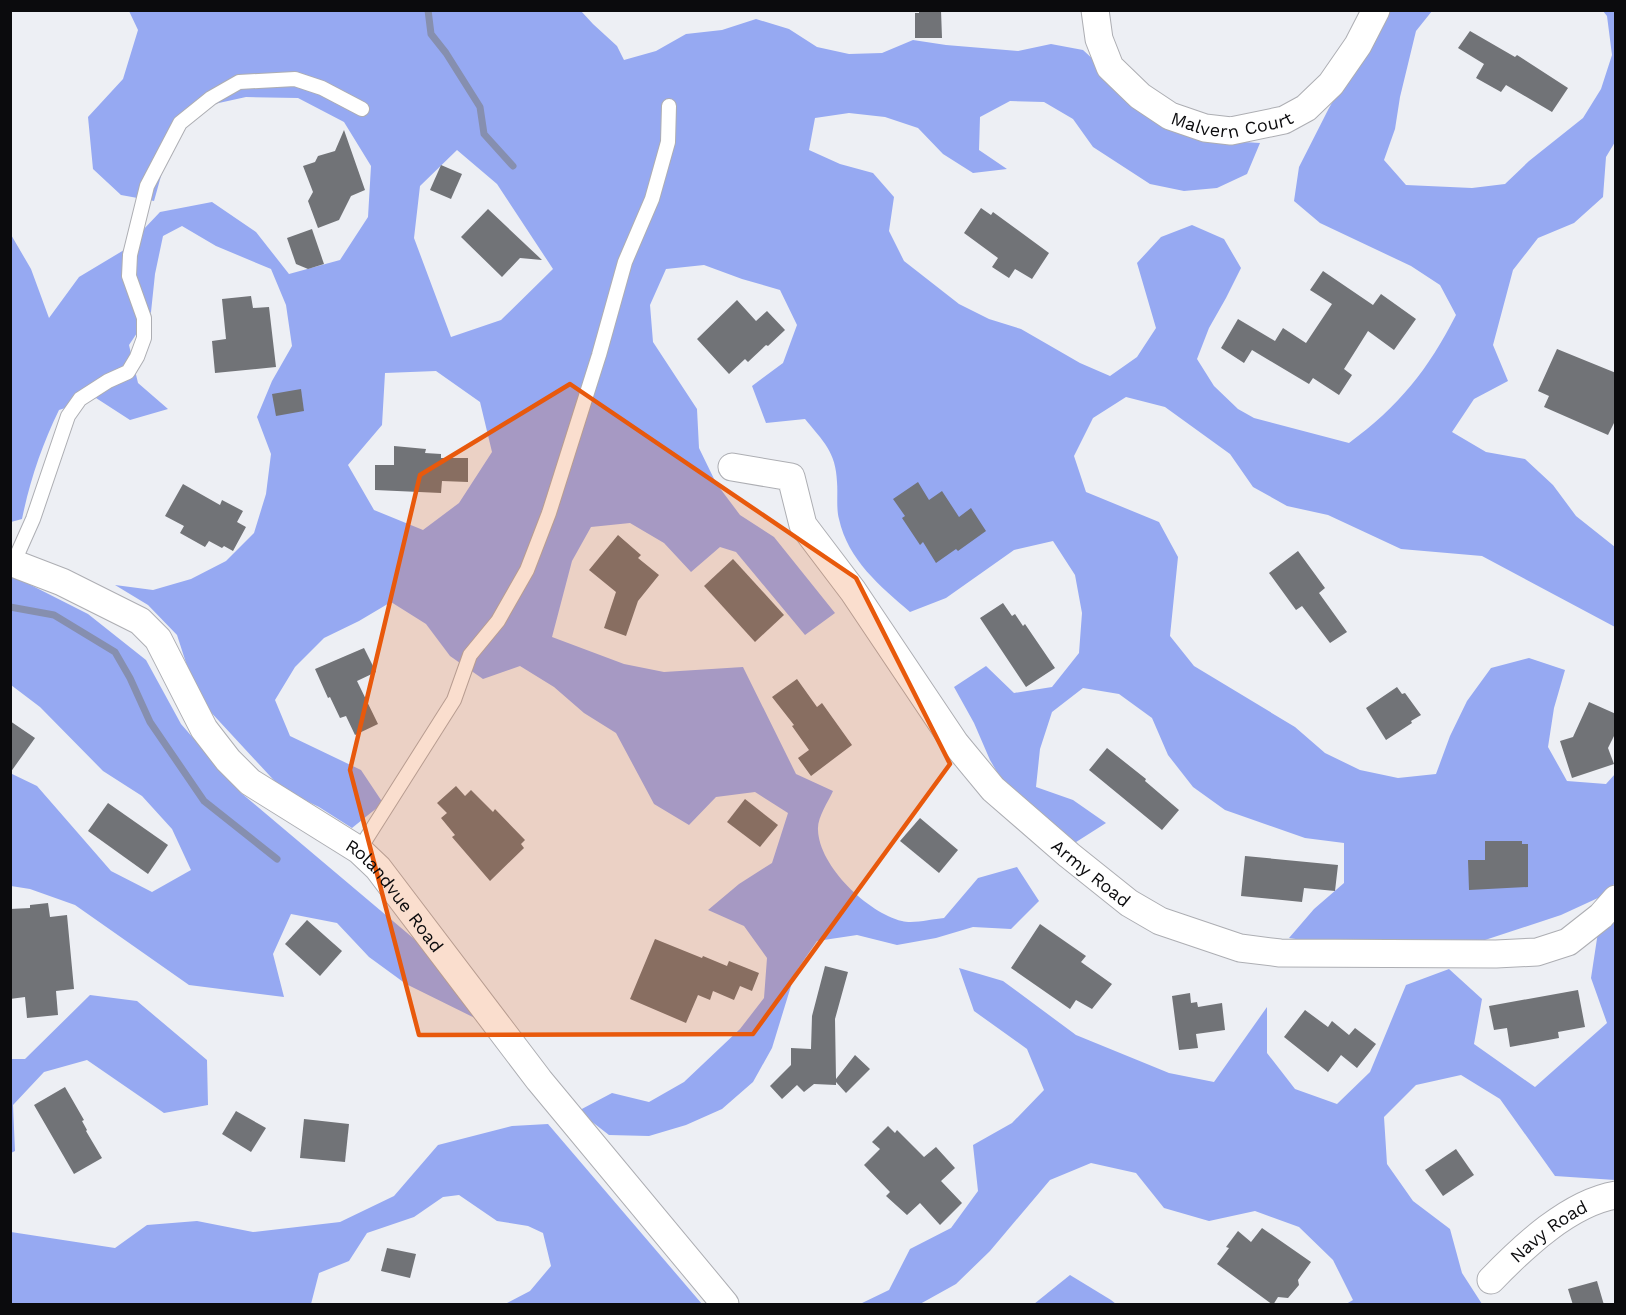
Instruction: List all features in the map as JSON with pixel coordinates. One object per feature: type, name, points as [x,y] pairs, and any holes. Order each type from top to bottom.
[{"type":"street","name":"Malvern Court","points":[[1095,10],[1099,39],[1110,67],[1140,96],[1170,116],[1205,128],[1231,131],[1284,120],[1306,108],[1330,84],[1358,45],[1376,10]]},
{"type":"street","name":"Army Road","points":[[732,467],[791,477],[803,525],[866,610],[956,744],[993,789],[1120,896],[1160,921],[1240,948],[1280,953],[1537,952],[1568,942],[1601,916],[1616,899]]},
{"type":"street","name":"Rolandvue Road","points":[[12,563],[62,582],[140,621],[158,639],[204,729],[228,760],[249,782],[359,850],[378,868],[539,1080],[725,1305]]},
{"type":"street","name":"Navy Road","points":[[1491,1280],[1526,1245],[1567,1216],[1599,1198],[1616,1195]]},
{"type":"lane","points":[[12,563],[33,519],[68,416],[80,399],[108,381],[128,372],[137,357],[144,338],[144,318],[129,276],[130,255],[147,186],[180,123],[211,98],[239,82],[295,79],[322,88],[362,109]]},
{"type":"lane","points":[[359,850],[454,700],[470,655],[498,621],[527,570],[549,513],[599,355],[625,261],[652,200],[668,142],[669,106]]},
{"type":"highlighted area","points":[[570,384],[856,578],[950,764],[753,1034],[419,1035],[350,770],[420,475]]},
{"type":"shaded area","points":[[129,11],[581,11],[617,46],[624,60],[656,51],[686,34],[722,30],[756,19],[789,29],[817,47],[849,54],[882,53],[913,40],[1018,51],[1051,44],[1083,50],[1108,73],[1228,141],[1260,143],[1247,174],[1217,188],[1184,191],[1150,184],[1093,147],[1073,119],[1044,102],[1010,101],[980,117],[979,150],[1007,169],[973,173],[943,154],[918,128],[885,117],[849,113],[815,118],[809,150],[840,164],[873,173],[894,197],[889,231],[904,261],[959,304],[989,319],[1021,329],[1080,363],[1110,376],[1137,357],[1156,328],[1137,263],[1161,237],[1192,225],[1224,239],[1241,268],[1209,328],[1197,359],[1214,386],[1238,409],[1254,418],[1349,443],[1383,415],[1411,386],[1456,315],[1440,285],[1411,266],[1320,223],[1294,201],[1299,167],[1329,108],[1385,11],[1432,11],[1416,31],[1400,97],[1395,129],[1384,160],[1406,185],[1472,188],[1505,184],[1529,161],[1583,118],[1601,89],[1612,55],[1607,16],[1603,11],[1615,11],[1615,142],[1606,157],[1603,197],[1574,223],[1538,238],[1513,270],[1493,345],[1508,381],[1474,399],[1452,432],[1486,452],[1525,459],[1553,485],[1576,516],[1615,547],[1615,627],[1482,556],[1401,549],[1328,515],[1287,506],[1253,487],[1230,454],[1165,407],[1126,397],[1093,418],[1074,456],[1086,492],[1159,522],[1178,557],[1170,636],[1194,666],[1295,727],[1325,753],[1360,770],[1398,778],[1436,774],[1450,736],[1467,701],[1491,668],[1529,658],[1565,670],[1554,708],[1548,747],[1567,781],[1606,784],[1615,774],[1615,881],[1611,892],[1561,915],[1485,940],[1447,944],[1328,944],[1289,938],[1314,909],[1344,883],[1344,843],[1305,838],[1225,810],[1193,787],[1168,755],[1152,718],[1119,694],[1083,688],[1052,712],[1040,749],[1036,787],[1073,800],[1106,823],[1073,844],[1010,794],[990,760],[974,723],[954,687],[986,666],[1014,693],[1052,687],[1079,653],[1082,613],[1075,575],[1053,541],[1014,550],[946,598],[910,612],[867,571],[843,534],[838,515],[836,472],[831,455],[823,441],[805,419],[766,423],[752,386],[783,363],[797,325],[780,290],[704,265],[666,269],[650,305],[653,342],[697,409],[699,448],[716,483],[740,515],[774,537],[835,613],[805,635],[736,552],[720,547],[691,572],[664,543],[630,523],[591,527],[572,561],[552,637],[624,664],[664,672],[743,667],[796,774],[833,791],[818,825],[821,844],[827,858],[836,873],[848,886],[861,898],[889,916],[912,922],[944,918],[978,878],[1017,867],[1039,901],[1011,929],[973,927],[936,938],[897,945],[857,935],[817,941],[795,973],[772,1048],[753,1082],[722,1109],[686,1125],[649,1136],[609,1135],[578,1111],[612,1093],[649,1102],[684,1082],[740,1029],[764,998],[767,958],[744,926],[708,910],[739,884],[772,863],[788,813],[755,792],[716,797],[689,825],[654,804],[616,733],[584,713],[554,687],[520,666],[483,679],[450,656],[426,624],[391,602],[324,638],[295,667],[275,700],[290,736],[361,770],[383,803],[352,828],[319,807],[282,789],[207,708],[189,672],[177,635],[148,605],[115,585],[153,590],[191,579],[226,561],[254,533],[266,494],[271,454],[257,417],[272,381],[292,346],[286,305],[271,269],[216,246],[182,226],[163,236],[155,274],[151,312],[129,345],[138,383],[168,409],[130,420],[96,398],[59,410],[37,463],[22,519],[11,522],[10,233],[31,269],[49,318],[79,277],[124,250],[160,212],[212,202],[256,232],[289,274],[340,260],[368,217],[371,166],[344,122],[298,98],[246,97],[196,108],[168,151],[154,201],[121,195],[93,169],[88,117],[123,79],[138,30]],"holes":[[[457,150],[497,184],[553,269],[501,320],[451,337],[414,238],[420,186]],[[436,371],[480,402],[492,452],[459,503],[423,530],[374,510],[348,465],[382,425],[385,373]]]},
{"type":"shaded area","points":[[11,575],[88,614],[146,660],[181,724],[240,792],[432,954],[489,1025],[406,984],[369,957],[337,923],[291,914],[273,954],[284,997],[189,985],[75,905],[30,889],[11,886],[10,773],[37,786],[111,871],[152,892],[191,870],[172,829],[142,796],[103,771],[40,707],[11,685]]},
{"type":"shaded area","points":[[1615,914],[1615,1180],[1555,1176],[1500,1099],[1461,1075],[1416,1085],[1384,1117],[1387,1164],[1413,1201],[1450,1229],[1462,1273],[1482,1304],[1346,1304],[1353,1300],[1333,1260],[1299,1227],[1255,1211],[1209,1221],[1164,1208],[1136,1173],[1091,1163],[1050,1180],[990,1251],[956,1284],[920,1304],[860,1304],[889,1290],[910,1249],[951,1228],[978,1191],[973,1145],[1012,1123],[1044,1090],[1027,1049],[974,1011],[959,968],[1003,981],[1076,1035],[1169,1073],[1214,1082],[1267,1007],[1267,1053],[1295,1089],[1337,1104],[1370,1072],[1406,985],[1449,969],[1482,999],[1474,1044],[1535,1087],[1607,1023],[1591,978],[1598,932]]},
{"type":"shaded area","points":[[90,995],[137,1001],[207,1060],[208,1105],[164,1113],[87,1060],[44,1072],[13,1105],[15,1151],[11,1153],[11,1059],[25,1059]]},
{"type":"shaded area","points":[[548,1124],[702,1304],[505,1304],[530,1291],[551,1266],[543,1233],[528,1226],[497,1221],[459,1195],[443,1197],[414,1217],[367,1233],[349,1261],[319,1273],[311,1304],[11,1304],[11,1232],[115,1248],[147,1225],[197,1221],[253,1232],[340,1222],[394,1196],[438,1145],[512,1126]]},
{"type":"shaded area","points":[[1070,1275],[1111,1300],[1116,1304],[1034,1304]]},
{"type":"building","points":[[919,10],[941,10],[942,38],[915,38],[915,13],[919,13]]},
{"type":"building","points":[[1470,31],[1515,57],[1517,55],[1568,88],[1552,112],[1506,85],[1501,92],[1476,78],[1484,64],[1458,48]]},
{"type":"building","points":[[344,130],[365,190],[351,196],[339,220],[318,228],[308,201],[313,192],[303,166],[315,162],[318,156],[335,151]]},
{"type":"building","points":[[441,165],[462,174],[451,199],[430,190]]},
{"type":"building","points":[[981,208],[991,215],[993,212],[1049,253],[1032,279],[1015,269],[1009,278],[992,267],[998,258],[964,233]]},
{"type":"building","points":[[488,209],[542,260],[520,258],[502,277],[461,237]]},
{"type":"building","points":[[312,229],[324,264],[308,269],[296,264],[287,238]]},
{"type":"building","points":[[1323,271],[1373,305],[1381,294],[1416,319],[1394,350],[1368,331],[1344,369],[1352,375],[1339,395],[1313,378],[1309,384],[1252,350],[1244,363],[1221,348],[1238,319],[1275,341],[1283,328],[1306,343],[1332,304],[1310,290]]},
{"type":"building","points":[[251,296],[253,308],[269,307],[276,367],[215,373],[212,341],[226,339],[222,299]]},
{"type":"building","points":[[737,300],[756,321],[767,311],[785,330],[748,362],[745,359],[729,374],[697,339]]},
{"type":"building","points":[[1557,349],[1616,373],[1616,419],[1608,435],[1544,407],[1549,396],[1538,391]]},
{"type":"building","points":[[301,389],[304,411],[276,416],[272,394]]},
{"type":"building","points":[[394,446],[426,449],[425,453],[441,454],[441,458],[468,458],[468,482],[442,481],[441,493],[375,490],[375,465],[394,465]]},
{"type":"building","points":[[918,482],[929,500],[942,491],[959,517],[971,508],[986,531],[936,563],[923,542],[920,545],[902,518],[905,516],[893,499]]},
{"type":"building","points":[[183,484],[220,505],[222,500],[243,511],[237,522],[246,527],[233,551],[209,541],[205,547],[180,533],[184,526],[165,516]]},
{"type":"building","points":[[618,535],[641,555],[638,558],[659,575],[638,601],[626,636],[604,628],[616,592],[589,570]]},
{"type":"building","points":[[1298,551],[1325,588],[1319,593],[1347,632],[1330,643],[1302,606],[1296,610],[1269,573]]},
{"type":"building","points":[[733,559],[784,615],[755,642],[704,586]]},
{"type":"building","points":[[1003,603],[1012,616],[1015,614],[1023,626],[1025,624],[1055,668],[1026,687],[980,618]]},
{"type":"building","points":[[364,648],[376,672],[357,681],[378,724],[355,735],[346,716],[340,718],[315,669]]},
{"type":"building","points":[[797,679],[817,707],[822,703],[852,745],[811,776],[798,758],[809,750],[792,726],[794,725],[772,697]]},
{"type":"building","points":[[1397,687],[1402,694],[1405,693],[1421,715],[1386,740],[1366,708]]},
{"type":"building","points":[[1589,702],[1616,714],[1616,732],[1608,748],[1614,764],[1572,778],[1560,741],[1573,737]]},
{"type":"building","points":[[10,721],[35,738],[10,773]]},
{"type":"building","points":[[1107,748],[1146,779],[1145,781],[1179,810],[1162,830],[1089,770]]},
{"type":"building","points":[[456,786],[465,796],[471,790],[493,812],[495,809],[525,840],[521,844],[524,848],[490,881],[452,837],[455,835],[441,818],[447,813],[437,803]]},
{"type":"building","points":[[745,799],[778,825],[760,847],[727,822]]},
{"type":"building","points":[[108,803],[168,845],[148,874],[88,831]]},
{"type":"building","points":[[920,818],[958,850],[939,873],[900,841]]},
{"type":"building","points":[[1485,841],[1522,841],[1522,844],[1528,844],[1528,887],[1469,890],[1468,860],[1485,860]]},
{"type":"building","points":[[1245,856],[1338,865],[1335,891],[1304,888],[1302,902],[1241,896]]},
{"type":"building","points":[[48,903],[50,917],[67,915],[74,989],[56,991],[58,1015],[27,1018],[25,997],[10,999],[10,909],[30,908],[30,905]]},
{"type":"building","points":[[307,920],[342,951],[320,976],[285,944]]},
{"type":"building","points":[[1040,924],[1086,956],[1081,962],[1112,984],[1092,1009],[1076,1000],[1070,1009],[1011,968]]},
{"type":"building","points":[[655,939],[702,958],[703,956],[727,966],[729,961],[759,973],[752,991],[740,986],[734,1000],[713,991],[710,1000],[698,995],[686,1023],[630,999]]},
{"type":"building","points":[[825,966],[848,972],[835,1019],[836,1079],[855,1055],[870,1069],[846,1093],[836,1082],[836,1085],[814,1084],[804,1092],[797,1085],[782,1099],[770,1086],[791,1065],[791,1048],[811,1049],[812,1016]]},
{"type":"building","points":[[1578,990],[1585,1027],[1558,1032],[1559,1038],[1510,1047],[1507,1028],[1494,1030],[1489,1006]]},
{"type":"building","points":[[1190,993],[1191,1003],[1197,1002],[1198,1007],[1222,1003],[1225,1030],[1196,1034],[1198,1048],[1179,1050],[1172,996]]},
{"type":"building","points":[[1305,1010],[1328,1027],[1332,1021],[1349,1035],[1355,1028],[1376,1044],[1357,1068],[1341,1055],[1328,1072],[1284,1037]]},
{"type":"building","points":[[65,1087],[102,1158],[74,1174],[34,1105]]},
{"type":"building","points":[[236,1111],[266,1128],[251,1152],[222,1134]]},
{"type":"building","points":[[304,1119],[349,1124],[345,1162],[300,1158]]},
{"type":"building","points":[[888,1126],[895,1133],[897,1130],[924,1157],[936,1147],[955,1168],[941,1181],[962,1203],[940,1225],[920,1203],[907,1215],[886,1196],[890,1192],[864,1165],[880,1149],[872,1142]]},
{"type":"building","points":[[1456,1149],[1474,1175],[1443,1196],[1425,1170]]},
{"type":"building","points":[[1262,1228],[1311,1262],[1298,1280],[1299,1285],[1288,1298],[1278,1297],[1273,1305],[1217,1264],[1238,1231],[1251,1242]]},
{"type":"building","points":[[387,1248],[416,1254],[410,1278],[381,1271]]},
{"type":"building","points":[[1597,1281],[1604,1305],[1573,1305],[1568,1289]]},
{"type":"waterway","points":[[428,10],[431,34],[446,53],[480,107],[484,134],[513,166]]},
{"type":"waterway","points":[[10,607],[54,615],[115,652],[150,722],[204,801],[277,859]]}]
